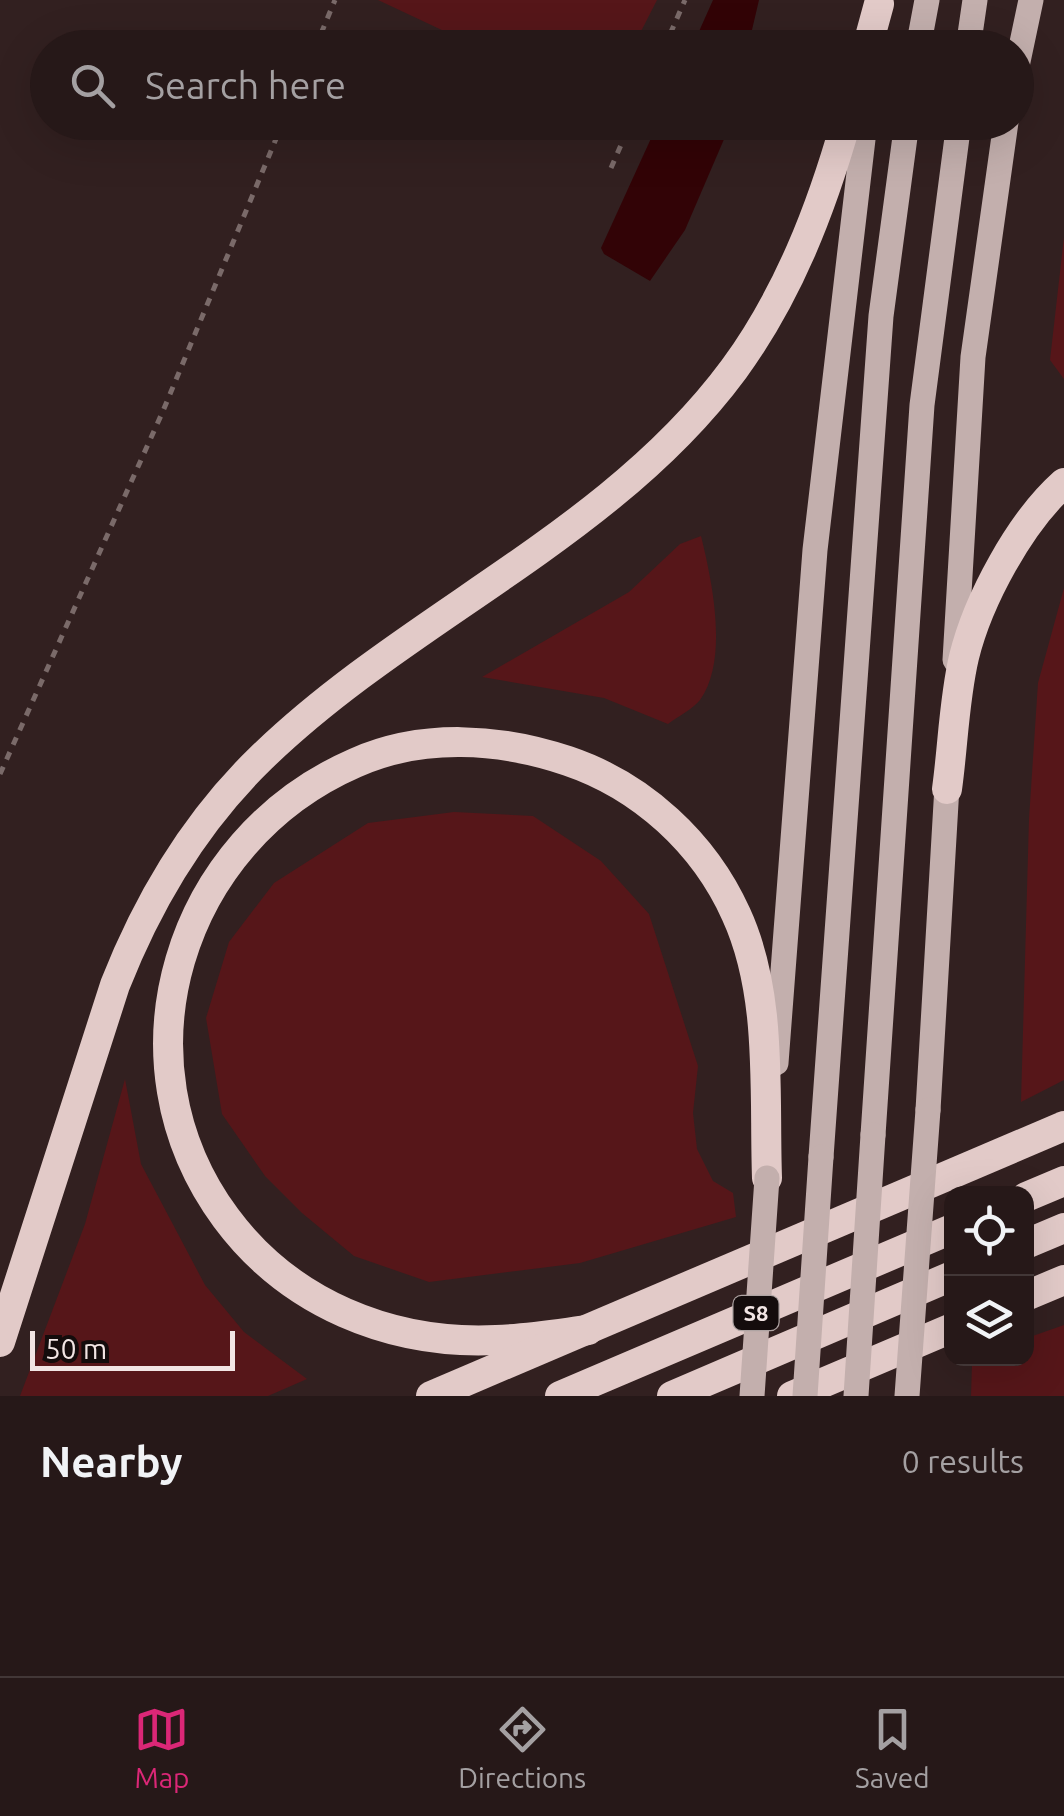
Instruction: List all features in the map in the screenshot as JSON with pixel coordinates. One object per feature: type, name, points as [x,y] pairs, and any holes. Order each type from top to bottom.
[{"type":"highway","points":[[874,30],[879,2]]},
{"type":"highway","points":[[0,1342],[115,985],[135,934],[195,834],[261,758],[303,721],[352,681],[552,539],[660,450],[700,409],[732,372],[789,280],[840,140]]},
{"type":"highway","points":[[947,789],[964,656],[999,568],[1046,498],[1064,483]]},
{"type":"highway","points":[[588,1330],[494,1340],[426,1337],[356,1318],[310,1296],[277,1272],[242,1240],[212,1200],[188,1156],[173,1107],[168,1008],[192,923],[237,851],[261,826],[321,780],[357,762],[409,748],[466,742],[505,744],[586,767],[658,809],[717,880],[737,916],[760,994],[767,1178]]},
{"type":"highway","points":[[431,1396],[1064,1126]]},
{"type":"highway","points":[[1034,1194],[1064,1181]]},
{"type":"highway","points":[[1034,1241],[1064,1228]]},
{"type":"highway","name":"S8","points":[[560,1396],[944,1232]]},
{"type":"highway","name":"S8","points":[[672,1396],[944,1279]]},
{"type":"highway","points":[[792,1396],[944,1331]]},
{"type":"main road","points":[[921,30],[926,0]]},
{"type":"main road","points":[[970,30],[974,0]]},
{"type":"main road","points":[[1025,30],[1031,0]]},
{"type":"main road","points":[[752,1396],[814,550],[863,140]]},
{"type":"main road","points":[[805,1396],[881,316],[905,140]]},
{"type":"main road","points":[[856,1396],[922,405],[956,140]]},
{"type":"main road","points":[[906,1396],[928,1110],[973,357],[1003,140]]},
{"type":"path","points":[[322,30],[335,0]]},
{"type":"path","points":[[672,30],[684,0]]},
{"type":"path","points":[[0,774],[163,411],[276,140]]},
{"type":"path","points":[[611,168],[623,140]]},
{"type":"shaded area","points":[[378,0],[657,0],[642,30],[442,30]]},
{"type":"shaded area","points":[[713,0],[759,0],[752,30],[700,30]]},
{"type":"shaded area","points":[[650,140],[724,140],[685,230],[650,281],[604,254],[601,248]]},
{"type":"shaded area","points":[[1064,237],[1064,379],[1050,360]]},
{"type":"shaded area","points":[[701,536],[716,620],[714,663],[700,700],[668,724],[604,698],[482,677],[629,592],[680,544]]},
{"type":"shaded area","points":[[1064,588],[1064,1080],[1021,1102],[1029,819],[1038,683]]},
{"type":"shaded area","points":[[454,812],[533,816],[601,861],[649,914],[698,1066],[693,1113],[697,1149],[713,1181],[733,1193],[736,1217],[580,1263],[429,1282],[354,1256],[265,1176],[222,1114],[206,1018],[229,942],[274,883],[368,823]]},
{"type":"shaded area","points":[[125,1079],[141,1164],[205,1285],[244,1332],[307,1379],[268,1396],[20,1396],[85,1224]]},
{"type":"shaded area","points":[[1064,1325],[1064,1396],[971,1396],[972,1366],[1034,1366],[1034,1336]]}]
